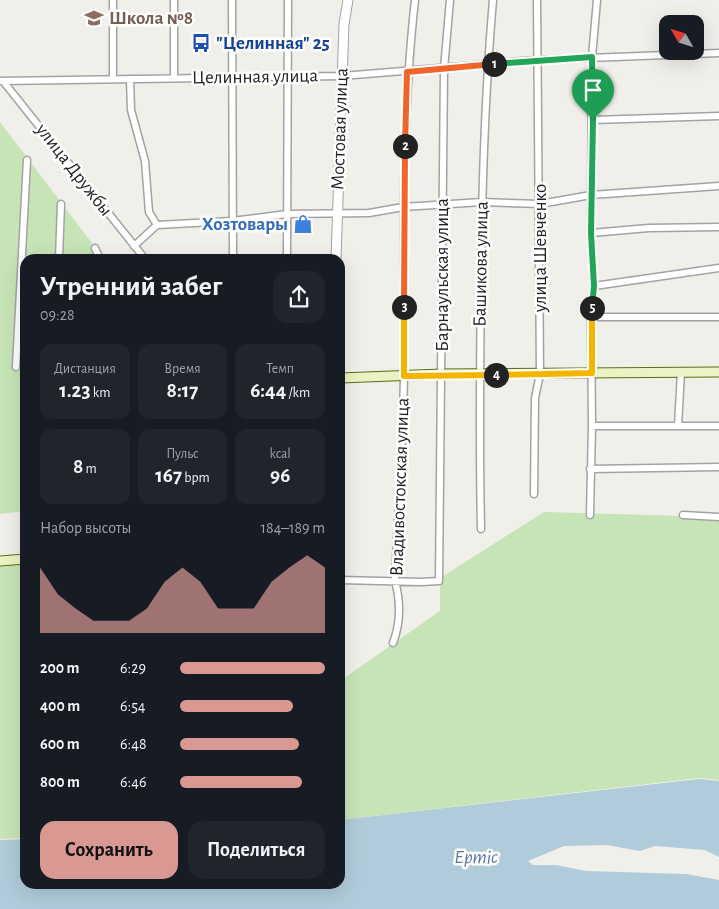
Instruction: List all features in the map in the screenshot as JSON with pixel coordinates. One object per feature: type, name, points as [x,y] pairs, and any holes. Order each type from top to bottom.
[{"type":"main road","points":[[345,378],[442,374],[719,372]]},
{"type":"main road","points":[[0,561],[20,559]]},
{"type":"street","points":[[112,79],[113,0]]},
{"type":"street","points":[[174,0],[174,78]]},
{"type":"street","points":[[232,0],[232,254]]},
{"type":"street","points":[[287,254],[288,0]]},
{"type":"street","name":"Мостовая улица","points":[[336,254],[344,24],[348,0]]},
{"type":"street","name":"Владивостокская улица","points":[[393,643],[400,624],[399,595],[395,581],[404,376],[404,207],[407,72],[414,0]]},
{"type":"street","name":"Барнаульская улица","points":[[395,581],[439,581],[444,69],[450,0]]},
{"type":"street","name":"Башикова улица","points":[[481,529],[479,375],[482,202],[487,65],[493,0]]},
{"type":"street","name":"улица Шевченко","points":[[534,494],[535,398],[540,374],[537,0]]},
{"type":"street","points":[[590,515],[592,426],[591,317],[594,286],[591,233],[592,57],[597,0]]},
{"type":"street","name":"Целинная улица","points":[[2,81],[342,76],[536,60],[719,53]]},
{"type":"street","points":[[130,78],[131,110],[145,161],[149,212],[157,225]]},
{"type":"street","name":"улица Дружбы","points":[[2,81],[141,254]]},
{"type":"street","points":[[593,120],[719,116]]},
{"type":"street","points":[[22,254],[27,160]]},
{"type":"street","points":[[134,246],[157,225],[232,221],[287,214],[369,213],[404,207],[482,202],[540,204],[591,195],[719,186]]},
{"type":"street","points":[[59,254],[61,204]]},
{"type":"street","points":[[591,233],[649,228],[719,227]]},
{"type":"street","points":[[95,248],[98,254]]},
{"type":"street","points":[[594,286],[719,268]]},
{"type":"street","points":[[16,367],[20,292]]},
{"type":"street","points":[[591,317],[719,317]]},
{"type":"street","points":[[678,426],[680,372]]},
{"type":"street","points":[[592,426],[719,426]]},
{"type":"street","points":[[590,469],[719,467]]},
{"type":"street","points":[[683,515],[719,517]]},
{"type":"street","points":[[345,580],[395,581]]},
{"type":"green space","points":[[0,122],[100,254],[20,254],[20,512],[0,514]]},
{"type":"green space","points":[[544,512],[719,517],[719,780],[699,778],[345,819],[345,678],[440,611],[440,578]]},
{"type":"green space","points":[[20,558],[20,838],[0,839],[0,560]]},
{"type":"water","name":"Ертіс","points":[[699,779],[719,781],[719,857],[705,850],[655,846],[640,851],[607,845],[564,846],[528,861],[533,865],[556,865],[586,871],[686,874],[719,880],[719,909],[0,909],[0,840],[20,839],[20,889],[345,889],[345,819]]},
{"type":"place","name":"Школа №8","points":[[94,18]]},
{"type":"place","name":"\"Целинная\" 25","points":[[201,43]]},
{"type":"place","name":"Хозтовары","points":[[303,224]]},
{"type":"route","points":[[592,57],[593,120],[591,195],[594,286],[591,317],[592,373],[404,376],[404,207],[407,72],[536,60],[592,57]]}]
